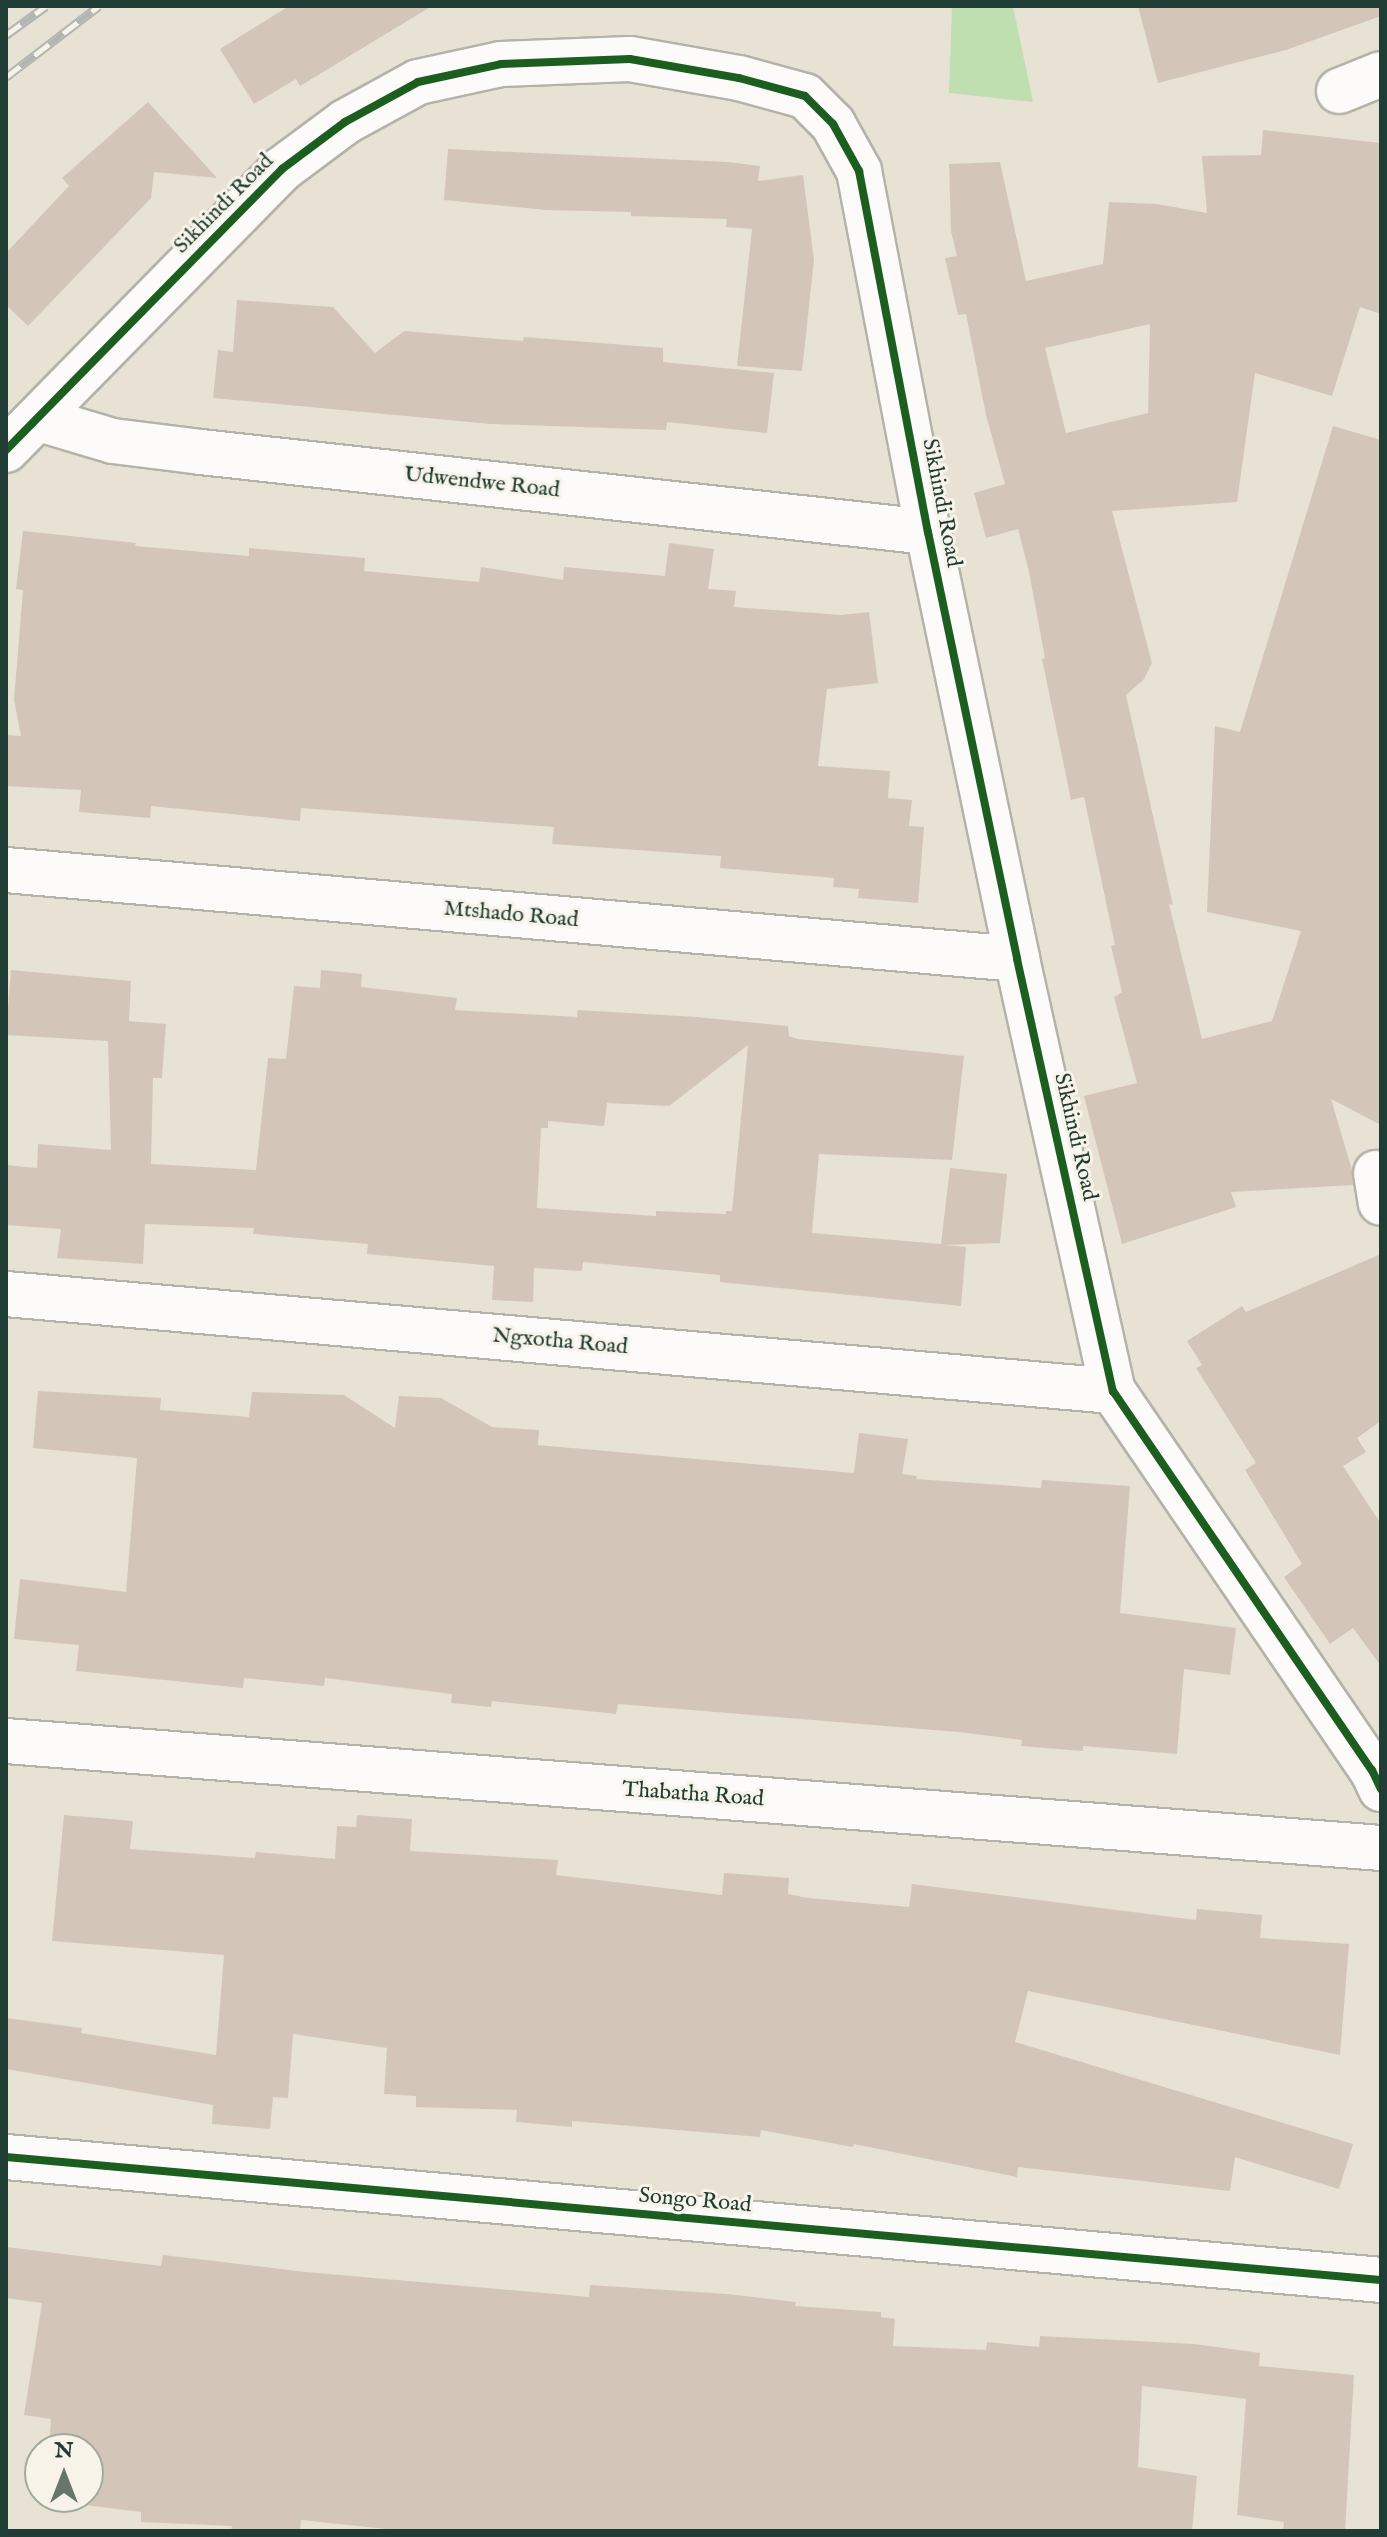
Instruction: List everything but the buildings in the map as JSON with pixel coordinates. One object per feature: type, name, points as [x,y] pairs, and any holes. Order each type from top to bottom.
[{"type":"street","name":"Sikhindi Road","points":[[6,450],[282,169],[345,122],[418,82],[501,64],[630,59],[739,78],[805,96],[833,124],[859,171],[928,532],[1017,959],[1113,1391],[1363,1757],[1381,1789]]},
{"type":"street","points":[[1339,91],[1381,74]]},
{"type":"street","name":"Udwendwe Road","points":[[39,419],[113,441],[928,532]]},
{"type":"street","name":"Mtshado Road","points":[[6,870],[1017,959]]},
{"type":"street","name":"Ngxotha Road","points":[[6,1294],[1113,1391]]},
{"type":"street","name":"Thabatha Road","points":[[6,1741],[1381,1848]]},
{"type":"street","name":"Songo Road","points":[[6,2157],[1381,2280]]},
{"type":"green space","points":[[952,6],[1013,6],[1033,102],[949,93]]},
{"type":"railway","points":[[6,35],[46,6]]},
{"type":"railway","points":[[6,77],[99,6]]},
{"type":"cycle path","points":[[6,450],[282,169],[345,122],[418,82],[501,64],[630,59],[739,78],[805,96],[833,124],[859,171],[928,532],[1017,959],[1113,1391],[1372,1770],[1381,1789]]},
{"type":"cycle path","points":[[6,2157],[1381,2280]]}]
